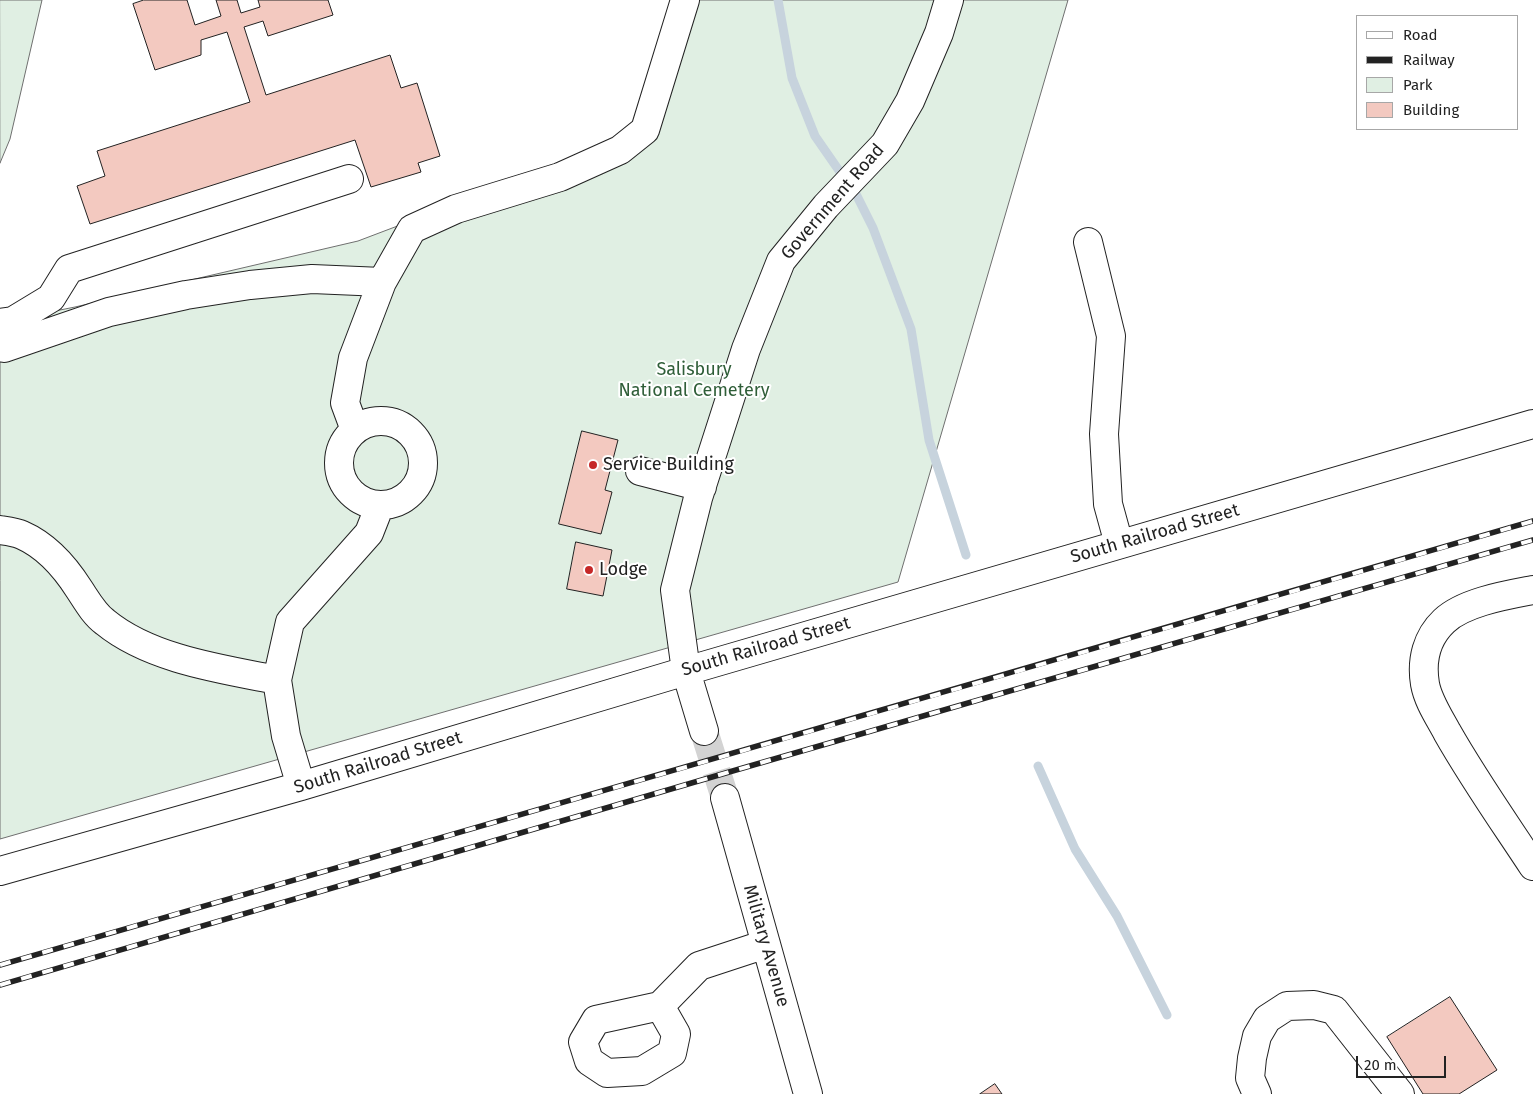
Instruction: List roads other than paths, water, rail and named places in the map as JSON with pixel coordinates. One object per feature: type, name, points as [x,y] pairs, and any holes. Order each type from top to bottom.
[{"type":"street","points":[[355,430],[345,403],[353,358],[382,282],[412,229],[456,209],[560,177],[620,150],[645,130],[685,0]]},
{"type":"street","name":"Government Road","points":[[686,670],[675,590],[702,487],[746,349],[781,261],[826,206],[885,144],[910,101],[939,33],[949,0]]},
{"type":"street","points":[[0,323],[13,321],[51,298],[69,269],[349,179]]},
{"type":"street","points":[[1088,242],[1111,336],[1104,434],[1108,504],[1119,544]]},
{"type":"street","points":[[0,347],[4,348],[36,338],[110,312],[186,295],[250,285],[312,279],[382,282]]},
{"type":"street","points":[[382,421],[396,424],[408,432],[418,443],[422,457],[422,471],[417,485],[407,496],[394,503],[380,505],[368,503],[356,497],[347,488],[341,477],[339,464],[340,451],[346,440],[355,430],[367,423],[382,421]]},
{"type":"street","name":"South Railroad Street","points":[[0,871],[301,786],[686,670],[1533,424]]},
{"type":"street","points":[[640,471],[702,487]]},
{"type":"street","points":[[301,786],[286,736],[277,680],[290,622],[370,533],[380,505]]},
{"type":"street","points":[[0,530],[21,534],[44,547],[63,566],[90,605],[104,621],[129,639],[154,650],[214,668],[277,680]]},
{"type":"street","points":[[1533,590],[1458,611],[1444,621],[1433,634],[1426,648],[1424,664],[1425,684],[1432,705],[1463,760],[1533,866]]},
{"type":"street","points":[[686,670],[704,731]]},
{"type":"street","name":"Military Avenue","points":[[725,798],[808,1094]]},
{"type":"street","points":[[660,1006],[699,966],[766,944]]},
{"type":"street","points":[[1257,1094],[1250,1078],[1252,1058],[1257,1036],[1267,1020],[1287,1006],[1314,1005],[1334,1010],[1400,1094]]},
{"type":"waterway","points":[[778,0],[792,78],[815,136],[840,172]]},
{"type":"waterway","points":[[856,194],[873,228],[911,329],[929,440],[966,555]]},
{"type":"waterway","points":[[1038,766],[1075,849],[1117,916],[1167,1015]]},
{"type":"tunnel","points":[[704,731],[725,798]]},
{"type":"railway","points":[[0,965],[1533,521]]},
{"type":"railway","points":[[0,985],[1533,540]]},
{"type":"place","name":"Service Building","points":[[593,465]]},
{"type":"place","name":"Lodge","points":[[589,570]]},
{"type":"park label","name":"Salisbury National Cemetery","points":[[694,380]]}]
